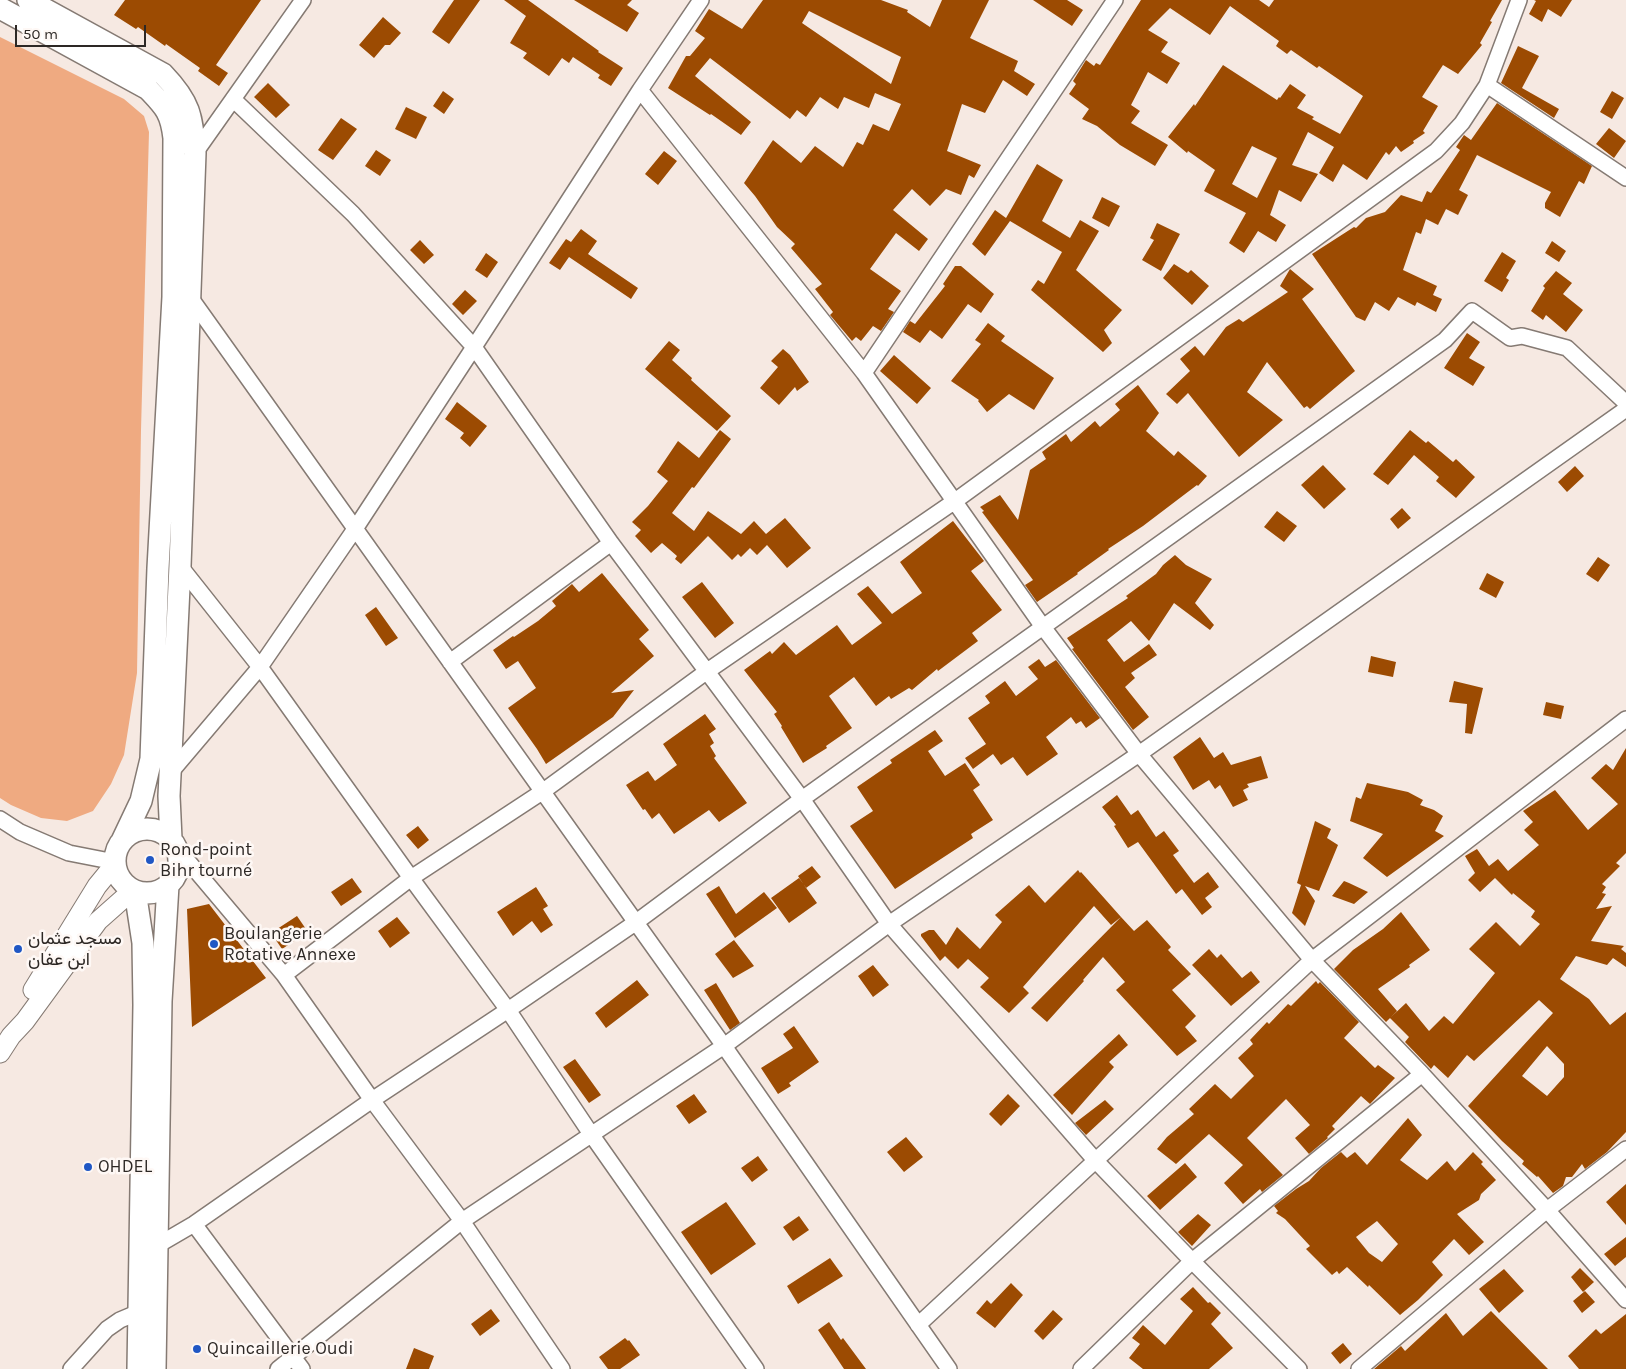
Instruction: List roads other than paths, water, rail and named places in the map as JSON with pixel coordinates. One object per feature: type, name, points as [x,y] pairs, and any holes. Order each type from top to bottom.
[{"type":"main road","points":[[28,0],[163,74],[177,89],[187,107],[192,122],[195,153],[180,566],[169,796],[174,843],[179,857],[179,868],[175,877],[168,885],[162,890],[149,893],[134,890],[120,879],[115,863],[118,847],[128,834],[137,830],[155,830],[164,833],[174,843]]},
{"type":"main road","points":[[0,8],[148,89],[165,107],[172,120],[174,138],[173,296],[158,568],[151,759],[141,801],[122,841]]},
{"type":"main road","points":[[155,1369],[161,1002],[168,885]]},
{"type":"main road","points":[[134,890],[143,943],[144,1005],[138,1369]]},
{"type":"street","points":[[195,153],[303,0]]},
{"type":"street","points":[[171,772],[260,667],[355,529],[640,90],[701,0]]},
{"type":"street","points":[[864,373],[1115,0]]},
{"type":"street","points":[[284,975],[411,878],[542,792],[706,672],[954,501],[1436,150],[1462,123],[1487,85],[1519,0]]},
{"type":"street","points":[[1487,85],[1626,178]]},
{"type":"street","points":[[640,90],[864,373],[1043,627],[1139,754],[1312,960],[1422,1074],[1547,1210],[1626,1300]]},
{"type":"street","points":[[233,99],[353,214],[474,347],[612,543],[802,799],[889,924],[1095,1160],[1299,1369]]},
{"type":"street","points":[[190,297],[724,1046],[949,1369]]},
{"type":"street","points":[[158,1245],[194,1224],[372,1100],[635,923],[802,799],[1445,340],[1472,311],[1510,338],[1522,336],[1567,348],[1626,403]]},
{"type":"street","points":[[278,1369],[462,1221],[724,1046],[889,924],[1139,754],[1626,409]]},
{"type":"street","points":[[450,662],[612,543]]},
{"type":"street","points":[[180,566],[260,667],[508,1010],[591,1134],[756,1369]]},
{"type":"street","points":[[918,1325],[1312,960],[1626,719]]},
{"type":"street","points":[[0,819],[20,832],[69,853],[115,863],[97,886],[65,936],[20,1013],[11,1036]]},
{"type":"street","points":[[174,843],[284,975],[372,1100],[462,1221],[562,1369]]},
{"type":"street","points":[[0,1053],[98,921],[134,890]]},
{"type":"street","points":[[1081,1369],[1192,1261],[1422,1074]]},
{"type":"street","points":[[1359,1369],[1547,1210],[1626,1149]]},
{"type":"street","points":[[194,1224],[302,1369]]},
{"type":"street","points":[[71,1369],[107,1329],[120,1320],[139,1312]]},
{"type":"place","name":"Rond-point Bihr tourné","points":[[150,860]]},
{"type":"place","name":"Boulangerie Rotative Annexe","points":[[214,944]]},
{"type":"place","name":"مسجد عثمان ابن عفان","points":[[18,949]]},
{"type":"place","name":"OHDEL","points":[[88,1167]]},
{"type":"place","name":"Quincaillerie Oudi","points":[[197,1349]]}]
